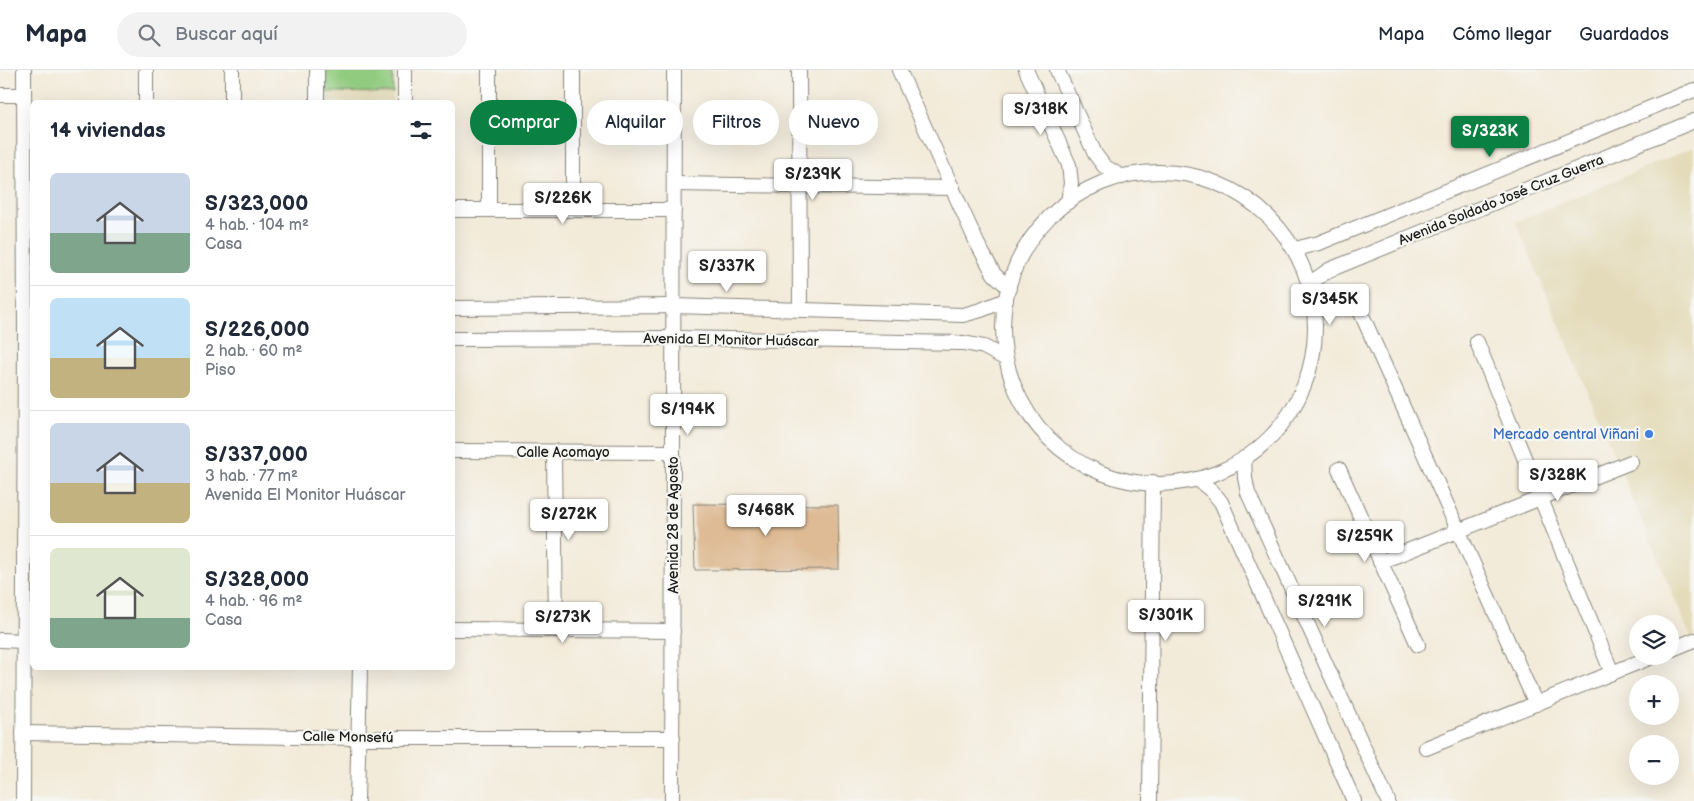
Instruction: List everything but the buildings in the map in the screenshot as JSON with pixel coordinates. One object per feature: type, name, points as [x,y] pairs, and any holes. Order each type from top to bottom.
[{"type":"street","points":[[23,801],[24,641],[28,624],[29,449],[28,210],[24,70]]},
{"type":"street","points":[[146,70],[146,100]]},
{"type":"street","points":[[232,70],[232,100]]},
{"type":"street","points":[[317,70],[317,100]]},
{"type":"street","points":[[405,70],[405,100]]},
{"type":"street","points":[[489,70],[489,210]]},
{"type":"street","points":[[573,70],[573,210]]},
{"type":"street","name":"Avenida 28 de Agosto","points":[[672,801],[674,70]]},
{"type":"street","points":[[798,70],[800,310]]},
{"type":"street","points":[[899,70],[977,243],[1007,294]]},
{"type":"street","points":[[1026,70],[1069,165],[1071,183],[1068,202]]},
{"type":"street","points":[[1057,70],[1095,154],[1104,166],[1122,177]]},
{"type":"street","name":"Avenida Soldado José Cruz Guerra","points":[[1295,249],[1319,243],[1694,90]]},
{"type":"street","points":[[0,95],[24,95]]},
{"type":"street","name":"Avenida Soldado José Cruz Guerra","points":[[1310,283],[1329,270],[1694,121]]},
{"type":"street","points":[[1151,172],[1181,173],[1210,180],[1236,192],[1261,209],[1282,230],[1295,249],[1310,283],[1316,319],[1314,352],[1305,383],[1290,412],[1270,438],[1244,458],[1230,467],[1197,478],[1166,483],[1134,481],[1104,473],[1076,459],[1051,440],[1027,410],[1016,389],[1006,359],[1003,329],[1007,294],[1014,271],[1027,245],[1046,221],[1068,202],[1094,186],[1122,177],[1151,172]]},
{"type":"street","points":[[674,184],[953,188]]},
{"type":"street","points":[[455,210],[674,210]]},
{"type":"street","points":[[455,308],[674,306],[963,315],[981,310],[1007,294]]},
{"type":"street","points":[[1354,295],[1536,704]]},
{"type":"street","name":"Avenida El Monitor Huáscar","points":[[455,339],[674,338],[964,343],[984,347],[1006,359]]},
{"type":"street","points":[[1477,342],[1612,673]]},
{"type":"street","name":"Calle Acomayo","points":[[455,451],[673,452]]},
{"type":"street","points":[[554,452],[556,630]]},
{"type":"street","points":[[1244,458],[1248,493],[1388,801]]},
{"type":"street","points":[[1380,562],[1631,462]]},
{"type":"street","points":[[1338,469],[1418,645]]},
{"type":"street","points":[[1197,478],[1221,502],[1354,801]]},
{"type":"street","points":[[1150,801],[1152,482]]},
{"type":"street","points":[[455,629],[673,631]]},
{"type":"street","points":[[0,640],[24,641]]},
{"type":"street","points":[[1679,646],[1694,640]]},
{"type":"street","points":[[1426,748],[1632,665]]},
{"type":"street","points":[[357,801],[360,670]]},
{"type":"street","name":"Calle Monsefú","points":[[23,733],[359,738],[673,738]]},
{"type":"shaded area","points":[[326,92],[393,93],[393,100],[326,100]]},
{"type":"shaded area","name":"Mercado central Viñani","points":[[1694,147],[1694,645],[1516,222]]},
{"type":"green space","points":[[326,70],[393,70],[393,93],[326,92]]},
{"type":"place","name":"Mercado central Viñani","points":[[1649,434]]}]
